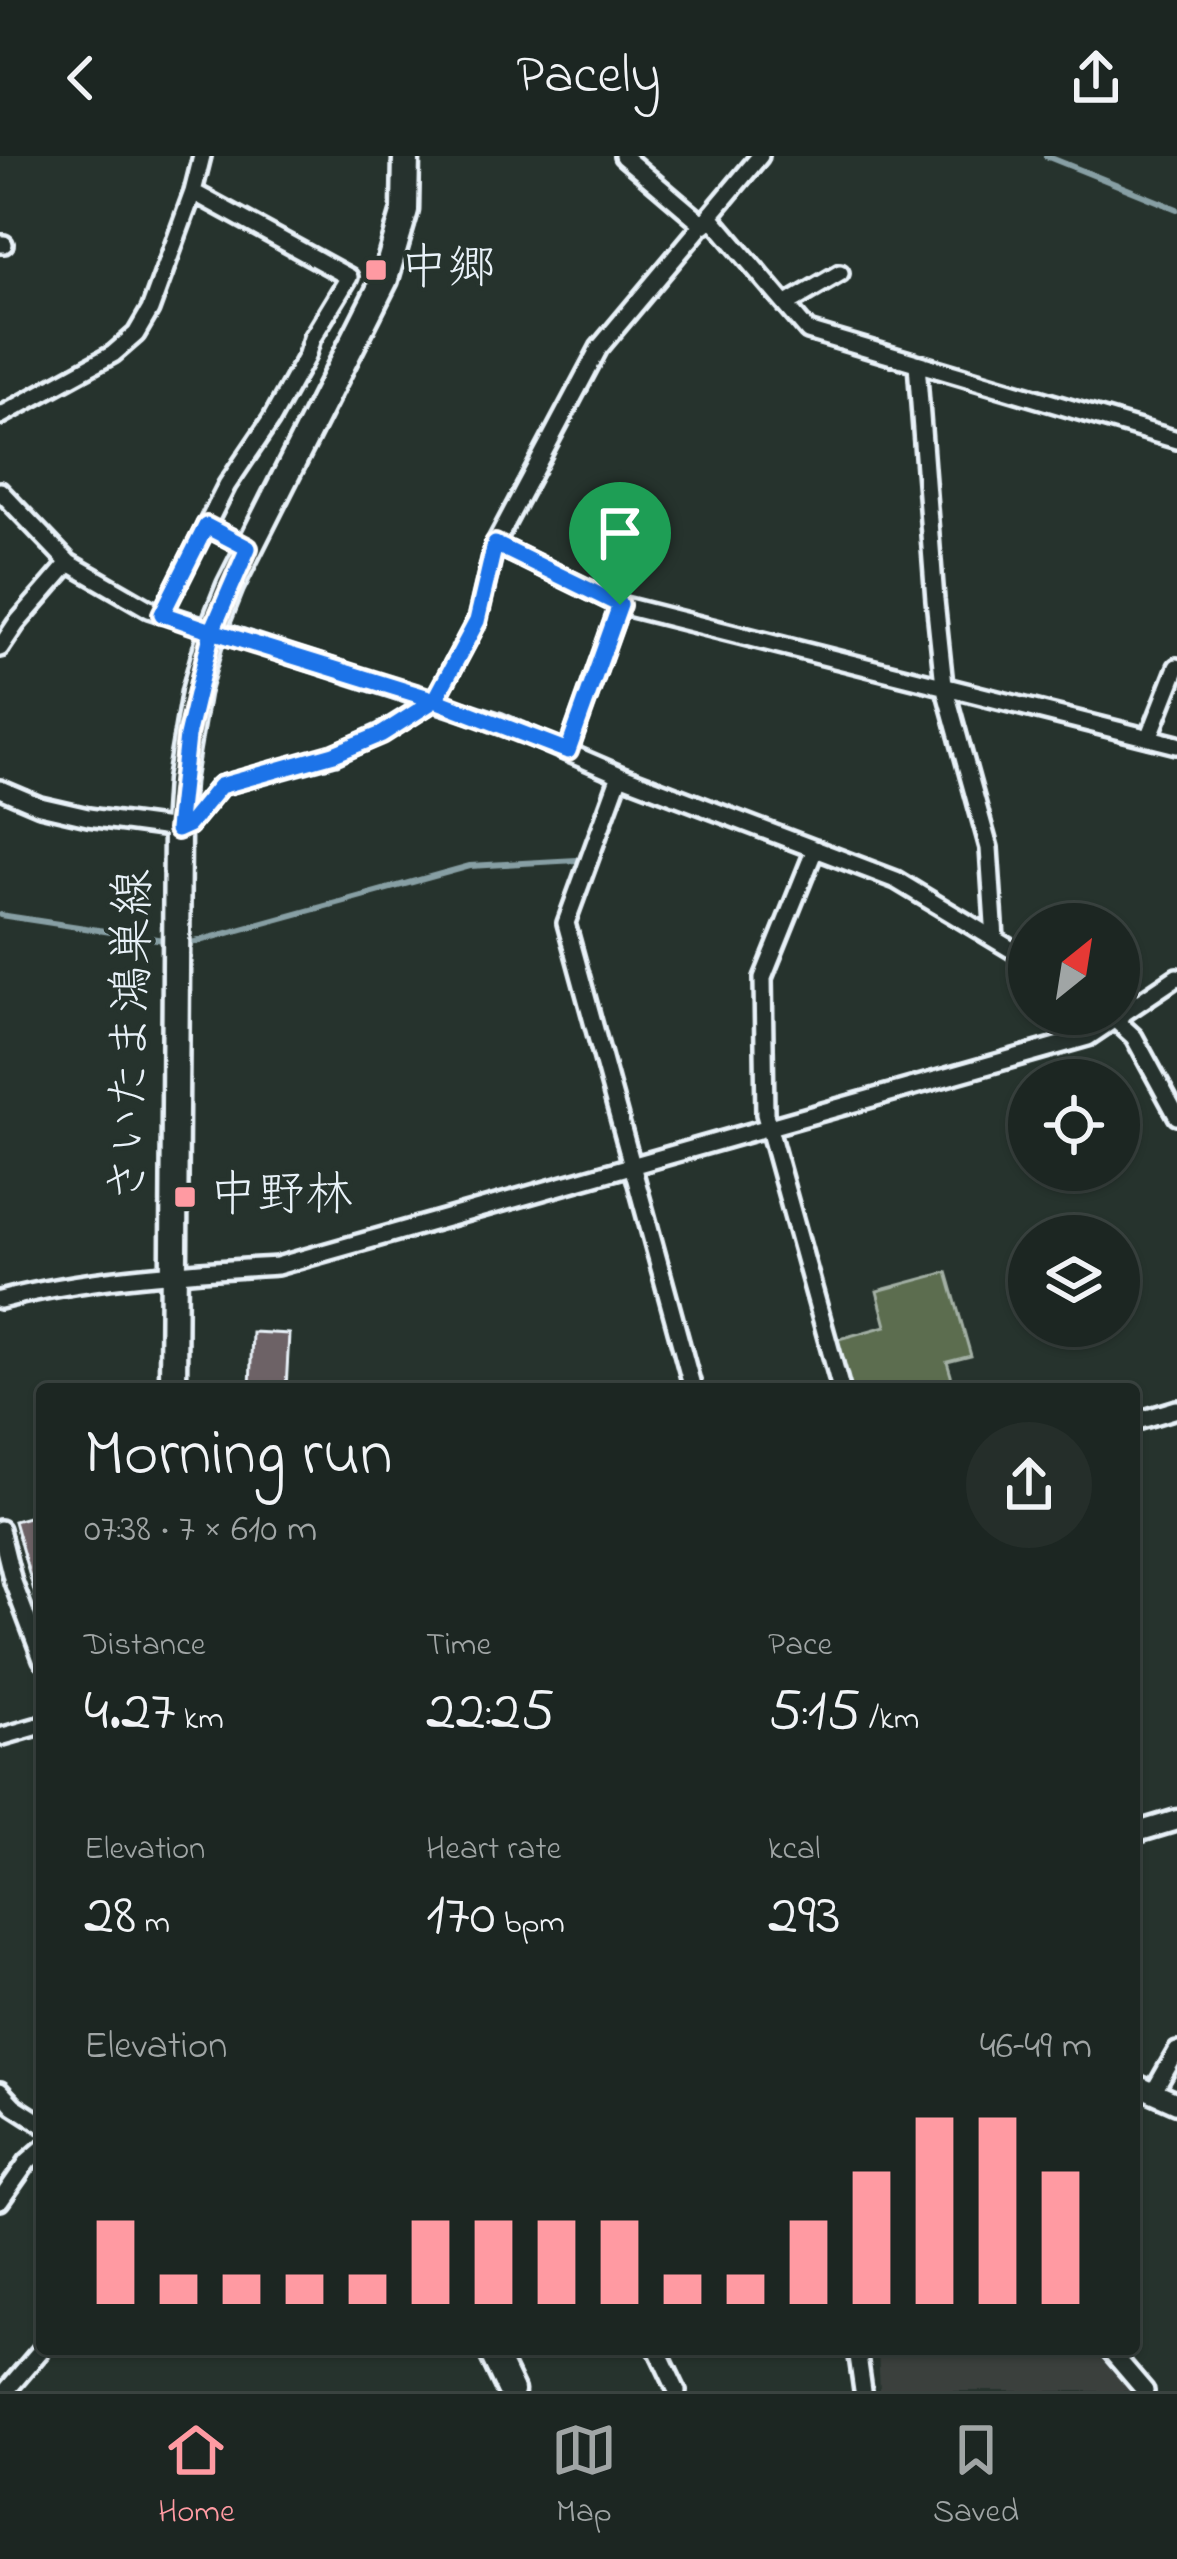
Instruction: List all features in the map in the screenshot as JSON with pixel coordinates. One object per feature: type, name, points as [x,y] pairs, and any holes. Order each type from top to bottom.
[{"type":"main road","name":"さいたま鴻巣線","points":[[173,1383],[177,830],[187,736],[212,631],[248,548],[385,279],[405,210],[406,156]]},
{"type":"main road","points":[[494,2355],[511,2391]]},
{"type":"street","points":[[0,416],[113,354],[136,334],[150,310],[202,156]]},
{"type":"street","points":[[622,156],[708,221],[808,331],[1177,440]]},
{"type":"street","points":[[0,789],[40,806],[177,830],[188,825],[220,786],[334,754],[382,734],[435,700],[477,621],[495,544],[599,348],[760,156]]},
{"type":"street","points":[[162,614],[227,485],[272,420],[306,357],[311,338],[349,277],[193,192]]},
{"type":"street","points":[[788,304],[840,273]]},
{"type":"street","points":[[917,364],[944,685],[989,848],[994,939]]},
{"type":"street","points":[[0,491],[70,563],[149,609],[435,700],[896,880],[1008,947]]},
{"type":"street","points":[[206,526],[248,548]]},
{"type":"street","points":[[495,544],[620,605],[1177,746]]},
{"type":"street","points":[[0,648],[70,563]]},
{"type":"street","points":[[568,751],[620,605]]},
{"type":"street","points":[[1149,738],[1177,667]]},
{"type":"street","points":[[620,776],[566,923],[691,1383]]},
{"type":"street","points":[[815,849],[763,978],[765,1114],[839,1383]]},
{"type":"street","points":[[1140,1000],[1177,977]]},
{"type":"street","points":[[0,1300],[46,1288],[278,1266],[1089,1035]]},
{"type":"street","points":[[1133,1035],[1177,1116]]},
{"type":"street","points":[[1140,1420],[1177,1409]]},
{"type":"street","points":[[0,1529],[36,1642]]},
{"type":"street","points":[[0,1737],[36,1727]]},
{"type":"street","points":[[1140,1831],[1177,1820]]},
{"type":"street","points":[[1153,2093],[1177,2051]]},
{"type":"street","points":[[1140,2087],[1177,2103]]},
{"type":"street","points":[[0,2091],[36,2120]]},
{"type":"street","points":[[0,2201],[36,2154]]},
{"type":"street","points":[[6,2391],[36,2355]]},
{"type":"street","points":[[660,2355],[677,2391]]},
{"type":"street","points":[[858,2355],[863,2391]]},
{"type":"street","points":[[1114,2355],[1144,2391]]},
{"type":"shaded area","points":[[878,2355],[1097,2355],[1130,2391],[880,2391]]},
{"type":"green space","points":[[947,1272],[971,1356],[947,1362],[953,1383],[846,1383],[835,1340],[886,1326],[877,1291]]},
{"type":"building","points":[[252,1332],[289,1334],[286,1383],[250,1383]]},
{"type":"building","points":[[36,1515],[36,1598],[14,1521]]},
{"type":"waterway","points":[[1046,156],[1177,209]]},
{"type":"waterway","points":[[183,943],[470,866],[577,860]]},
{"type":"waterway","points":[[0,915],[170,941]]},
{"type":"place","name":"中郷","points":[[376,270]]},
{"type":"place","name":"中野林","points":[[185,1197]]},
{"type":"route","points":[[620,605],[495,544],[477,621],[435,700],[382,734],[334,754],[220,786],[188,825],[177,830],[187,736],[212,631],[162,614],[206,526],[248,548],[212,631],[435,700],[568,751],[620,605]]}]
